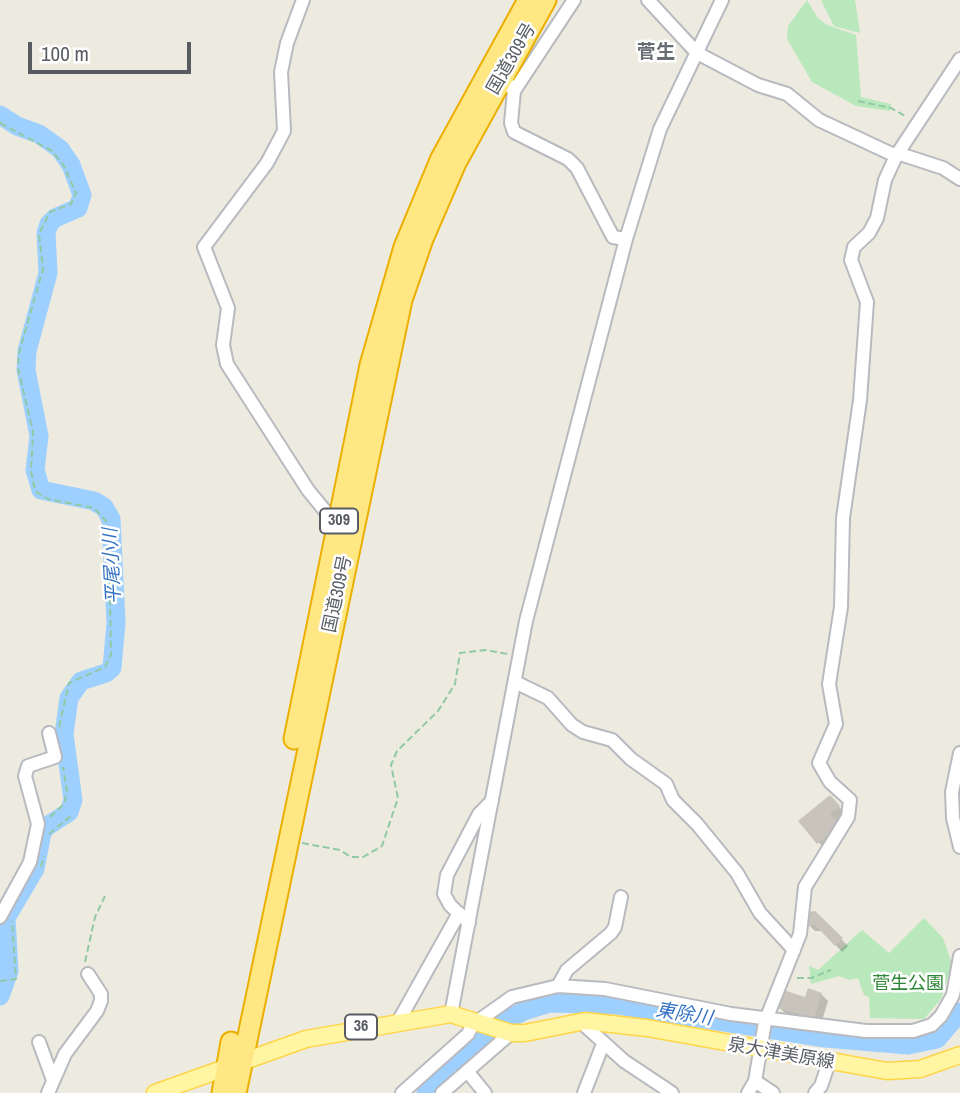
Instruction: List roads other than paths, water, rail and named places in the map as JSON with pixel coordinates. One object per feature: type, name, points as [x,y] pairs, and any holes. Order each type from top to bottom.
[{"type":"highway","name":"国道309号","points":[[222,1093],[233,1065],[289,832],[345,529],[370,365],[404,247],[441,158],[528,0]]},
{"type":"highway","name":"国道309号","points":[[236,1093],[233,1065],[345,529],[402,300],[423,239],[456,163],[508,84],[546,0]]},
{"type":"main road","name":"泉大津美原線","points":[[155,1093],[306,1039],[451,1014],[509,1032],[525,1033],[582,1021],[647,1028],[887,1071],[920,1069],[960,1055]]},
{"type":"street","points":[[303,0],[287,43],[281,72],[284,131],[267,163],[204,247],[228,308],[223,345],[227,364],[308,490],[345,529]]},
{"type":"street","points":[[574,0],[508,84],[510,123],[514,132],[568,159],[576,168],[613,237],[626,239]]},
{"type":"street","points":[[648,0],[697,53],[758,85],[787,94],[819,120],[896,155],[943,168],[960,180]]},
{"type":"street","points":[[451,1014],[520,655],[626,239],[660,129],[722,0]]},
{"type":"street","points":[[748,1093],[755,1080],[766,1021],[800,934],[805,887],[848,817],[850,800],[830,782],[819,763],[836,724],[829,684],[841,607],[843,518],[860,400],[867,302],[851,260],[855,247],[869,233],[877,218],[885,180],[896,155],[960,59]]},
{"type":"street","points":[[515,682],[548,698],[572,725],[583,732],[612,740],[631,760],[666,784],[673,800],[697,824],[737,873],[760,913],[794,950]]},
{"type":"street","points":[[6,917],[30,862],[38,824],[25,776],[28,766],[55,757],[53,733]]},
{"type":"street","points":[[960,753],[952,792],[953,818],[960,847]]},
{"type":"street","points":[[469,923],[444,894],[447,875],[478,814],[492,800]]},
{"type":"street","points":[[558,986],[567,970],[611,933],[615,927],[621,897]]},
{"type":"street","points":[[398,1022],[459,913]]},
{"type":"street","points":[[402,1093],[479,1021],[512,997],[558,986],[605,989],[766,1021],[866,1031],[913,1031],[932,1025],[942,1016],[953,995],[960,957]]},
{"type":"street","points":[[48,1093],[65,1054],[97,1012],[101,994],[88,974]]},
{"type":"street","points":[[582,1021],[603,1044],[639,1073],[672,1093]]},
{"type":"street","points":[[442,1093],[456,1088],[467,1071],[509,1032]]},
{"type":"street","points":[[38,1042],[53,1080]]},
{"type":"street","points":[[584,1093],[603,1044]]},
{"type":"street","points":[[815,1093],[821,1086],[829,1062]]},
{"type":"street","points":[[467,1071],[485,1093]]},
{"type":"street","points":[[755,1080],[773,1093]]},
{"type":"waterway","name":"平尾小川","points":[[0,115],[17,126],[39,134],[60,149],[71,165],[82,195],[78,208],[55,218],[46,233],[48,273],[27,351],[26,370],[39,436],[35,470],[41,490],[94,501],[104,507],[111,519],[116,623],[112,668],[106,673],[81,681],[69,698],[64,734],[73,800],[69,812],[46,827],[42,833],[35,869],[6,918],[9,971],[0,996]]},
{"type":"waterway","name":"東除川","points":[[426,1093],[502,1022],[524,1011],[550,1003],[618,1005],[825,1038],[908,1045],[937,1039],[960,1012]]},
{"type":"district","name":"菅生","points":[[656,53]]},
{"type":"park label","name":"菅生公園","points":[[908,984]]}]
